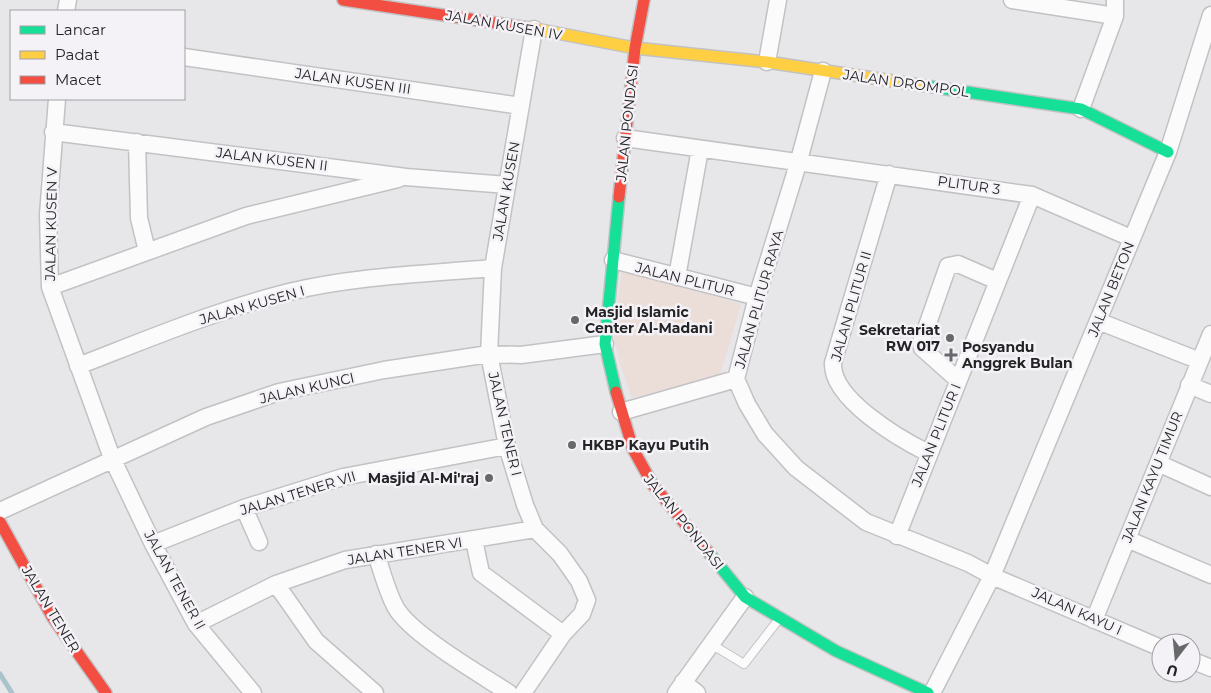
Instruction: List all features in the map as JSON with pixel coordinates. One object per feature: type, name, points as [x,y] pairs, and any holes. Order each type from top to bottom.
[{"type":"street","name":"JALAN KUSEN IV","points":[[343,0],[534,29],[635,48]]},
{"type":"street","name":"JALAN PONDASI","points":[[644,0],[635,48],[605,344],[621,412],[641,466],[652,485],[745,597],[836,651],[930,693]]},
{"type":"street","points":[[767,62],[778,0]]},
{"type":"street","points":[[1012,0],[1115,8],[1081,109]]},
{"type":"street","name":"JALAN BETON","points":[[930,693],[992,576],[1168,152],[1211,14]]},
{"type":"street","name":"JALAN KUSEN","points":[[488,354],[493,268],[534,29]]},
{"type":"street","name":"JALAN DROMPOL","points":[[635,48],[767,62],[1081,109],[1168,152]]},
{"type":"street","name":"JALAN KUSEN III","points":[[185,57],[521,106]]},
{"type":"street","name":"JALAN PLITUR RAYA","points":[[823,71],[798,164],[757,297],[736,379],[747,404],[765,434],[796,468],[866,522],[896,536],[968,563],[992,576]]},
{"type":"street","name":"JALAN KUSEN V","points":[[57,100],[48,215],[50,287],[112,458]]},
{"type":"street","name":"JALAN KUSEN II","points":[[54,132],[406,177],[507,185]]},
{"type":"street","name":"PLITUR 3","points":[[625,138],[798,164],[889,174],[1032,195],[1131,238]]},
{"type":"street","points":[[137,142],[139,218],[147,250]]},
{"type":"street","points":[[677,277],[700,149]]},
{"type":"street","name":"JALAN PLITUR II","points":[[889,174],[833,363],[833,373],[843,390],[895,436],[928,453]]},
{"type":"street","name":"JALAN KUSEN II","points":[[50,287],[147,250],[246,216],[406,177]]},
{"type":"street","name":"JALAN PLITUR I","points":[[896,536],[1032,195]]},
{"type":"street","name":"JALAN PLITUR","points":[[613,260],[757,297]]},
{"type":"street","points":[[958,380],[922,348],[921,343],[948,266],[958,264],[998,281]]},
{"type":"street","name":"JALAN KUSEN I","points":[[78,366],[215,313],[290,292],[372,278],[493,268]]},
{"type":"street","points":[[1098,320],[1200,361]]},
{"type":"street","name":"JALAN KAYU TIMUR","points":[[1094,620],[1211,334]]},
{"type":"street","name":"JALAN KUNCI","points":[[0,511],[112,458],[206,417],[279,392],[384,370],[488,354],[521,355],[605,344]]},
{"type":"street","name":"JALAN TENER I","points":[[488,354],[507,446],[535,529],[560,554],[585,591],[587,600],[586,607],[563,634],[523,693]]},
{"type":"street","points":[[621,412],[736,379]]},
{"type":"street","points":[[1189,385],[1211,394]]},
{"type":"street","name":"JALAN TENER VII","points":[[154,544],[244,508],[343,477],[507,446]]},
{"type":"street","name":"JALAN TENER II","points":[[112,458],[196,624],[253,693]]},
{"type":"street","points":[[1158,463],[1211,487]]},
{"type":"street","points":[[244,508],[259,542]]},
{"type":"street","name":"JALAN TENER","points":[[0,522],[53,618],[106,693]]},
{"type":"street","name":"JALAN TENER VI","points":[[196,624],[276,584],[345,560],[535,529]]},
{"type":"street","points":[[1127,539],[1211,575]]},
{"type":"street","points":[[474,540],[482,573],[563,634]]},
{"type":"street","points":[[376,554],[396,608],[408,622],[422,634],[508,693]]},
{"type":"street","name":"JALAN KAYU I","points":[[992,576],[1151,644]]},
{"type":"street","points":[[276,584],[316,641],[374,693]]},
{"type":"street","points":[[697,693],[679,688],[745,597]]},
{"type":"lane","points":[[711,644],[744,664],[780,617]]},
{"type":"shaded area","points":[[622,270],[741,304],[720,375],[632,398],[620,364],[613,333]]},
{"type":"waterway","points":[[0,674],[12,693]]},
{"type":"traffic: fast","points":[[926,86],[1081,109],[1168,152]]},
{"type":"traffic: fast","points":[[616,392],[605,344],[619,197]]},
{"type":"traffic: fast","points":[[709,553],[745,597],[836,651],[928,693]]},
{"type":"traffic: slow","points":[[536,29],[635,48],[767,62],[926,86]]},
{"type":"traffic: jam","points":[[343,0],[536,29]]},
{"type":"traffic: jam","points":[[619,197],[635,48],[644,0]]},
{"type":"traffic: jam","points":[[616,392],[633,449],[653,485],[709,553]]},
{"type":"traffic: jam","points":[[0,522],[53,618],[106,693]]},
{"type":"place","name":"Masjid Islamic Center Al-Madani","points":[[575,320]]},
{"type":"place","name":"Sekretariat RW 017","points":[[950,338]]},
{"type":"place","name":"Posyandu Anggrek Bulan","points":[[951,355]]},
{"type":"place","name":"HKBP Kayu Putih","points":[[572,445]]},
{"type":"place","name":"Masjid Al-Mi'raj","points":[[489,478]]}]
